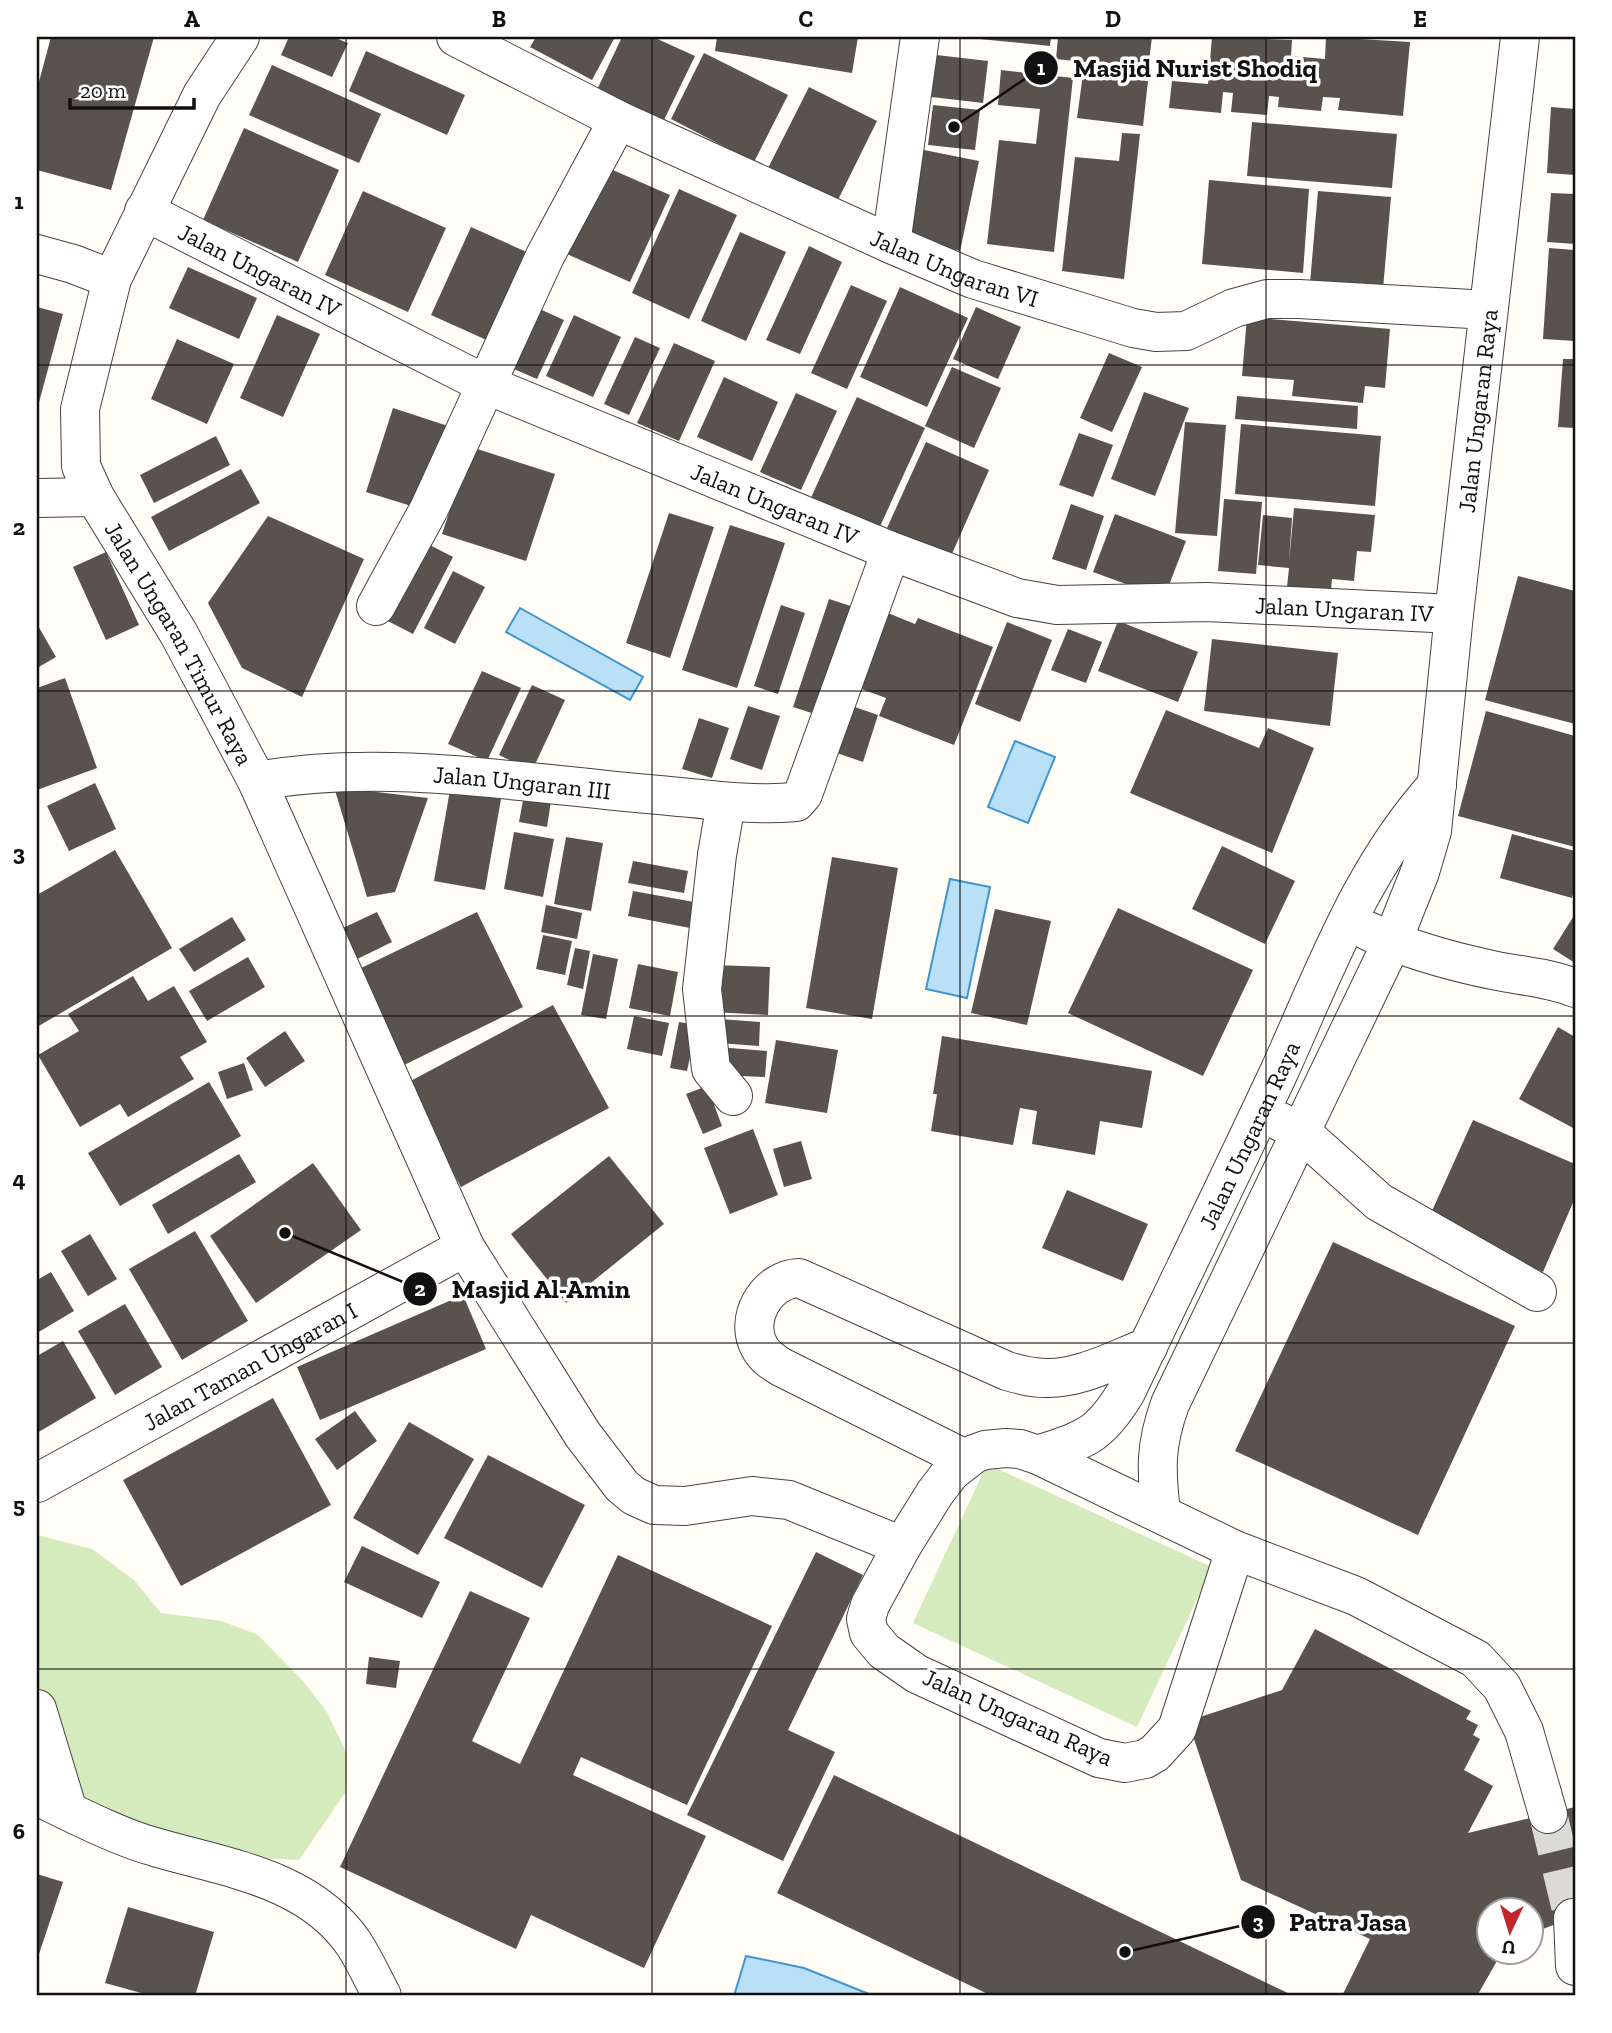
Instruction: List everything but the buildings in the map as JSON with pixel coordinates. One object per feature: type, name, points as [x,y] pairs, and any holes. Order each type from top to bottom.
[{"type":"street","name":"Jalan Ungaran Timur Raya","points":[[240,37],[202,95],[112,279],[80,409],[81,466],[95,497],[178,634],[257,781],[465,1247],[583,1435],[622,1486],[634,1496],[654,1505],[670,1507],[733,1497],[772,1496],[789,1500],[902,1546]]},
{"type":"street","name":"Jalan Ungaran VI","points":[[456,37],[511,50],[618,120],[973,279],[1156,332],[1186,331],[1234,308],[1267,299],[1488,310]]},
{"type":"street","points":[[891,244],[920,37]]},
{"type":"street","name":"Jalan Ungaran Raya","points":[[1161,1513],[1156,1459],[1159,1438],[1170,1404],[1392,943],[1432,831],[1520,37]]},
{"type":"street","points":[[376,606],[429,509],[545,256],[618,120]]},
{"type":"street","name":"Jalan Ungaran IV","points":[[144,211],[487,385],[891,551],[1017,598],[1057,605],[1207,602],[1454,614]]},
{"type":"street","points":[[37,254],[112,279]]},
{"type":"street","points":[[37,498],[95,497]]},
{"type":"street","name":"Jalan Ungaran III","points":[[257,781],[299,774],[357,771],[485,778],[726,803],[796,802],[803,794],[891,551]]},
{"type":"street","name":"Jalan Ungaran Raya","points":[[1038,1455],[1081,1441],[1105,1424],[1126,1392],[1261,1111],[1347,922],[1396,833],[1437,785]]},
{"type":"street","points":[[726,803],[717,855],[702,989],[711,1069],[733,1096]]},
{"type":"street","points":[[1347,922],[1392,943],[1466,964],[1575,988]]},
{"type":"street","points":[[1261,1111],[1302,1133],[1379,1202],[1537,1292]]},
{"type":"street","name":"Jalan Taman Ungaran I","points":[[37,1482],[465,1247]]},
{"type":"street","points":[[965,1459],[769,1359],[760,1348],[755,1328],[759,1307],[768,1291],[782,1281],[799,1278],[1007,1371],[1026,1376],[1047,1379],[1074,1374],[1148,1347]]},
{"type":"street","name":"Jalan Ungaran Raya","points":[[995,1448],[1020,1449],[1038,1455],[1235,1550],[1177,1729],[1155,1753],[1145,1759],[1125,1763],[1087,1753],[917,1674],[884,1651],[869,1633],[867,1612],[902,1546],[935,1493],[965,1459],[995,1448]]},
{"type":"street","points":[[1235,1550],[1356,1596],[1476,1659],[1502,1687],[1524,1731],[1548,1814]]},
{"type":"street","points":[[37,1709],[52,1804],[153,1847],[263,1877],[297,1893],[330,1917],[353,1942],[382,1996]]},
{"type":"street","points":[[1573,1918],[1575,1966]]},
{"type":"street","points":[[1571,1996],[1575,1972]]},
{"type":"green space","points":[[987,1464],[1212,1567],[1137,1727],[913,1623]]},
{"type":"green space","points":[[37,1535],[92,1549],[134,1580],[161,1613],[222,1621],[258,1635],[303,1681],[327,1712],[347,1754],[347,1790],[299,1860],[241,1857],[118,1819],[54,1789],[37,1764]]},
{"type":"water","points":[[520,608],[643,677],[630,700],[506,632]]},
{"type":"water","points":[[1015,741],[1055,757],[1028,823],[988,807]]},
{"type":"water","points":[[950,879],[990,887],[967,998],[926,989]]},
{"type":"water","points":[[746,1956],[804,1968],[874,1996],[734,1996]]},
{"type":"tunnel","points":[[1548,1814],[1573,1918]]},
{"type":"place","name":"Masjid Nurist Shodiq","points":[[954,127]]},
{"type":"place","name":"Masjid Al-Amin","points":[[285,1233]]},
{"type":"place","name":"Patra Jasa","points":[[1125,1952]]}]
